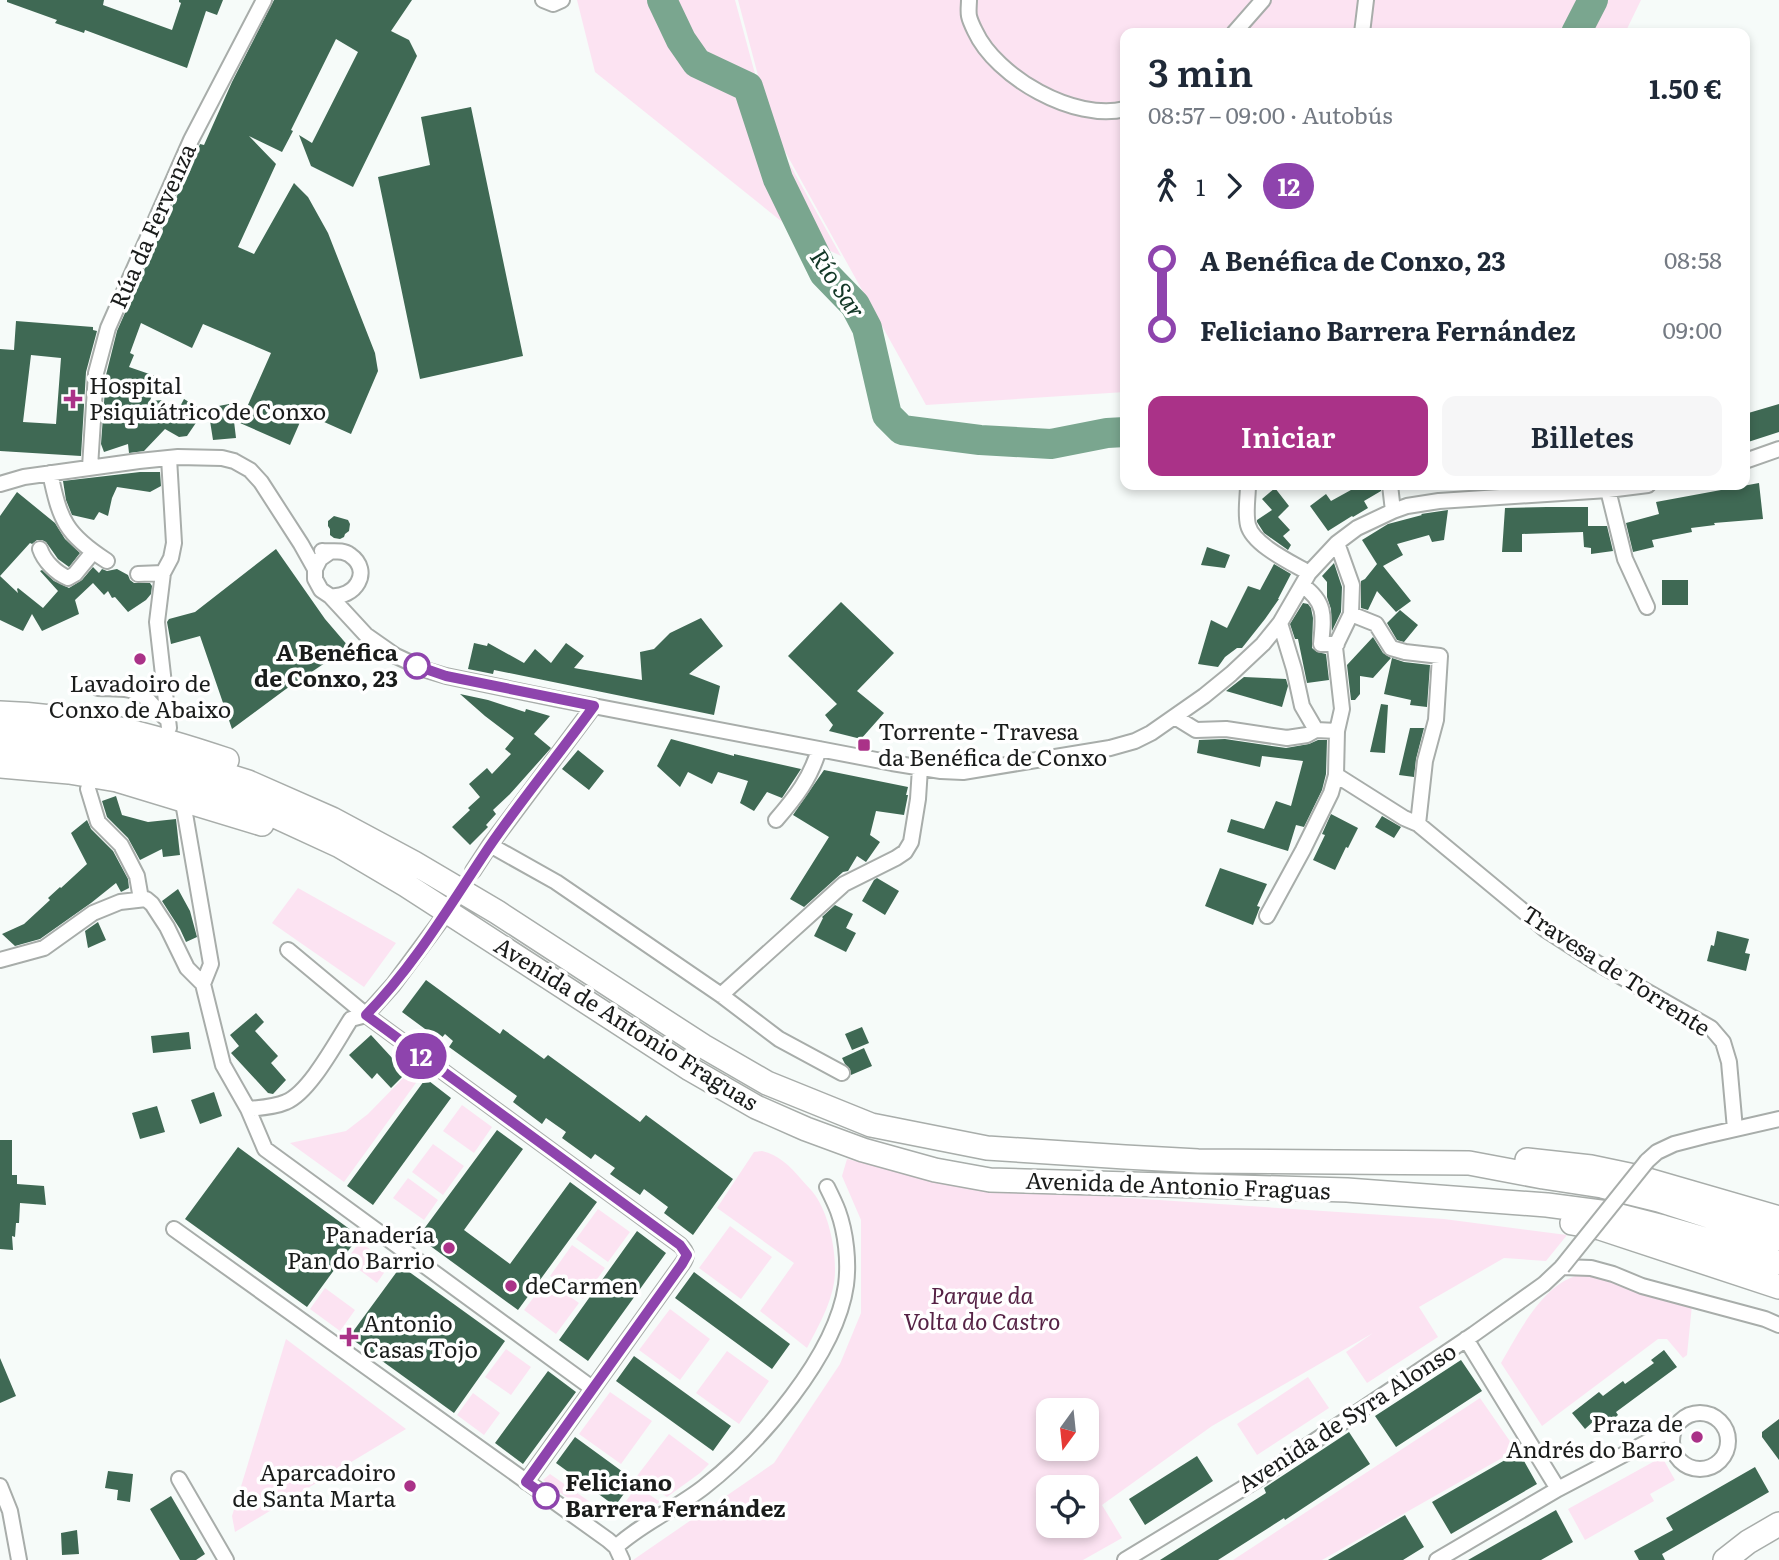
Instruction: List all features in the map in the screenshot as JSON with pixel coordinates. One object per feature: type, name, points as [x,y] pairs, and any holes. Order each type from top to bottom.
[{"type":"highway","points":[[0,713],[46,716],[120,728],[184,745],[233,762],[352,814],[396,841],[433,874]]},
{"type":"highway","name":"Avenida de Antonio Fraguas","points":[[0,730],[86,739],[139,750],[248,782],[332,818],[497,912],[703,1046],[767,1083],[872,1125],[987,1148],[1084,1155],[1198,1161],[1469,1163],[1602,1186],[1659,1200],[1779,1239]]},
{"type":"highway","name":"Avenida de Antonio Fraguas","points":[[0,750],[69,756],[127,765],[236,798],[340,846],[406,885],[690,1069],[745,1100],[806,1129],[863,1150],[934,1170],[990,1180],[1347,1190],[1548,1205],[1608,1213],[1722,1244],[1779,1264]]},
{"type":"highway","points":[[0,766],[69,772],[117,780],[262,824],[305,830]]},
{"type":"highway","points":[[1469,1163],[1502,1158],[1591,1167],[1634,1175],[1779,1218]]},
{"type":"highway","points":[[1442,1198],[1600,1228],[1779,1287]]},
{"type":"highway","points":[[1726,1560],[1748,1542],[1779,1524]]},
{"type":"street","name":"Rúa da Fervenza","points":[[90,467],[96,373],[108,328],[191,140],[264,0]]},
{"type":"street","points":[[543,0],[553,4],[562,0]]},
{"type":"street","points":[[969,0],[969,18],[981,43],[998,64],[1021,83],[1069,106],[1094,110],[1120,109]]},
{"type":"street","points":[[1238,28],[1263,0]]},
{"type":"street","points":[[1363,28],[1366,0]]},
{"type":"street","points":[[1750,459],[1779,449]]},
{"type":"street","points":[[98,688],[137,691],[145,696],[168,723],[157,622],[163,573],[174,543],[169,458]]},
{"type":"street","points":[[0,484],[24,477],[90,467],[169,458],[222,458],[243,465],[261,482],[315,569],[316,583],[321,590],[330,596],[354,624],[382,647],[411,664],[446,676],[594,706],[952,772],[1110,748],[1151,733],[1231,674],[1264,644],[1306,579],[1337,543],[1357,528],[1407,506],[1439,501],[1608,490],[1625,559],[1647,607]]},
{"type":"street","points":[[50,473],[55,500],[68,529],[107,561]]},
{"type":"street","points":[[1248,490],[1247,522],[1251,532],[1258,541],[1306,579],[1321,606],[1321,644],[1337,644]]},
{"type":"street","points":[[1391,490],[1393,511]]},
{"type":"street","points":[[1267,916],[1331,793],[1336,775],[1337,731],[1342,709],[1335,647],[1351,614],[1352,585],[1337,543]]},
{"type":"street","points":[[301,544],[349,554],[359,566],[360,578],[349,593],[330,596]]},
{"type":"street","points":[[40,549],[42,557],[68,578],[75,574],[93,552]]},
{"type":"street","points":[[315,569],[320,559],[330,552]]},
{"type":"street","points":[[138,573],[163,573]]},
{"type":"street","points":[[349,593],[354,624]]},
{"type":"street","points":[[1351,614],[1376,624],[1391,648],[1440,656],[1436,720],[1425,761],[1418,824]]},
{"type":"street","points":[[1280,623],[1302,706],[1316,730]]},
{"type":"street","points":[[473,871],[594,706]]},
{"type":"street","points":[[1175,717],[1196,730],[1226,729],[1287,738],[1307,735],[1316,730],[1337,731]]},
{"type":"street","points":[[776,820],[812,771],[820,749]]},
{"type":"street","points":[[721,995],[844,884],[905,852],[911,842],[920,768]]},
{"type":"street","name":"Travesa de Torrente","points":[[1336,775],[1418,824],[1546,930],[1630,983],[1711,1028],[1723,1042],[1730,1062],[1735,1129]]},
{"type":"street","points":[[88,789],[97,822],[121,845],[138,876],[141,899]]},
{"type":"street","points":[[184,808],[211,964],[203,984]]},
{"type":"street","points":[[490,845],[556,883],[721,995],[779,1039],[842,1073]]},
{"type":"street","points":[[0,960],[44,948],[93,913],[120,902],[146,899],[167,927],[187,968],[203,984],[223,1065],[248,1108],[265,1149],[592,1388]]},
{"type":"street","points":[[248,1108],[282,1104],[297,1096],[314,1076],[351,1019],[366,1015],[393,985],[439,923]]},
{"type":"street","points":[[288,950],[366,1015],[686,1252],[686,1258],[526,1482]]},
{"type":"street","points":[[1735,1129],[1779,1119]]},
{"type":"street","name":"Avenida de Syra Alonso","points":[[1125,1560],[1142,1556],[1544,1284],[1562,1267],[1657,1152],[1692,1139],[1735,1129]]},
{"type":"street","points":[[174,1229],[526,1482],[619,1553],[633,1533],[690,1498],[736,1460],[774,1419],[813,1365],[836,1320],[846,1283],[847,1263],[838,1212],[827,1187]]},
{"type":"street","points":[[1562,1267],[1591,1268],[1642,1286],[1779,1325]]},
{"type":"street","points":[[1466,1339],[1558,1489]]},
{"type":"street","points":[[1437,1560],[1558,1489],[1674,1430],[1678,1423],[1693,1413],[1711,1414],[1724,1426],[1728,1434],[1727,1451],[1716,1465],[1699,1469],[1690,1467],[1676,1456],[1672,1439],[1674,1430]]},
{"type":"street","points":[[179,1479],[226,1560]]},
{"type":"street","points":[[0,1486],[10,1511],[19,1560]]},
{"type":"green space","points":[[577,0],[735,0],[770,129],[841,256],[801,237],[595,72]]},
{"type":"green space","points":[[738,0],[1641,0],[1627,28],[1120,28],[1120,392],[926,405],[772,128]]},
{"type":"green space","points":[[298,888],[396,943],[364,987],[272,923]]},
{"type":"green space","points":[[412,1069],[421,1076],[344,1182],[290,1143],[346,1131],[368,1114]]},
{"type":"green space","points":[[462,1105],[492,1127],[474,1153],[443,1131]]},
{"type":"green space","points":[[433,1144],[464,1166],[443,1195],[412,1172]]},
{"type":"green space","points":[[762,1151],[784,1162],[813,1193],[825,1214],[832,1238],[835,1273],[832,1292],[807,1348],[760,1311],[794,1263],[717,1208],[754,1152]]},
{"type":"green space","name":"Parque da Volta do Castro","points":[[847,1159],[964,1187],[1444,1219],[1567,1235],[1546,1261],[1504,1258],[1419,1307],[1438,1337],[1367,1383],[1346,1352],[1373,1333],[1212,1426],[1102,1505],[1122,1538],[1083,1560],[633,1560],[774,1463],[840,1364],[861,1313],[861,1220],[842,1176]]},
{"type":"green space","points":[[408,1178],[438,1200],[424,1220],[393,1198]]},
{"type":"green space","points":[[598,1209],[630,1232],[608,1262],[576,1239]]},
{"type":"green space","points":[[730,1226],[772,1257],[741,1299],[699,1268]]},
{"type":"green space","points":[[360,1242],[390,1264],[377,1283],[346,1260]]},
{"type":"green space","points":[[572,1245],[605,1268],[583,1299],[550,1276]]},
{"type":"green space","points":[[1583,1274],[1626,1283],[1692,1305],[1687,1355],[1683,1358],[1667,1339],[1658,1339],[1542,1426],[1501,1363],[1525,1323],[1545,1297],[1556,1286]]},
{"type":"green space","points":[[547,1280],[579,1303],[556,1334],[524,1310]]},
{"type":"green space","points":[[325,1288],[355,1310],[340,1331],[310,1309]]},
{"type":"green space","points":[[670,1309],[710,1339],[680,1380],[639,1350]]},
{"type":"green space","points":[[286,1339],[406,1429],[235,1532],[232,1516]]},
{"type":"green space","points":[[506,1349],[531,1367],[511,1395],[485,1377]]},
{"type":"green space","points":[[727,1351],[769,1381],[739,1424],[696,1393]]},
{"type":"green space","points":[[1308,1377],[1329,1408],[1257,1455],[1237,1424]]},
{"type":"green space","points":[[610,1392],[652,1421],[621,1464],[579,1434]]},
{"type":"green space","points":[[473,1393],[500,1413],[484,1435],[457,1415]]},
{"type":"green space","points":[[1480,1398],[1516,1450],[1322,1560],[1233,1560]]},
{"type":"green space","points":[[669,1434],[709,1464],[667,1497],[637,1476]]},
{"type":"green space","points":[[1662,1457],[1675,1480],[1650,1494],[1654,1501],[1585,1540],[1568,1509]]},
{"type":"green space","points":[[550,1474],[600,1509],[597,1512],[589,1509],[562,1494],[543,1480]]},
{"type":"green space","points":[[637,1486],[660,1502],[644,1510],[616,1515]]},
{"type":"building","points":[[7,0],[104,0],[103,5],[172,30],[181,3],[179,0],[223,0],[217,15],[206,11],[187,68],[85,30],[84,33],[55,23],[57,20]]},
{"type":"building","points":[[274,0],[412,0],[391,31],[409,40],[417,56],[353,187],[311,166],[299,135],[312,143],[358,52],[336,39],[282,152],[249,136],[276,164],[238,247],[254,254],[294,183],[308,197],[328,233],[375,353],[378,371],[351,434],[304,413],[290,445],[240,423],[271,353],[203,324],[192,348],[141,323],[130,353],[134,355],[129,367],[158,377],[150,401],[164,400],[177,412],[184,399],[204,411],[187,436],[179,437],[165,429],[144,451],[129,453],[128,444],[104,452],[101,444],[106,375],[117,331],[200,144],[204,145],[232,82]]},
{"type":"building","points":[[471,107],[523,356],[420,379],[378,177],[430,165],[421,117]]},
{"type":"building","name":"Hospital Psiquiátrico de Conxo","points":[[16,321],[93,327],[93,330],[97,331],[86,372],[81,456],[0,451],[0,349],[14,350]],"holes":[[[31,355],[61,358],[56,424],[23,422]]]},
{"type":"building","points":[[229,404],[233,413],[236,438],[213,440],[208,408]]},
{"type":"building","points":[[1779,404],[1779,432],[1750,441],[1750,413]]},
{"type":"building","points":[[160,472],[161,486],[150,492],[117,487],[108,516],[99,512],[94,520],[72,515],[63,481]]},
{"type":"building","points":[[1759,483],[1763,519],[1714,523],[1715,525],[1691,528],[1692,532],[1652,540],[1654,547],[1633,552],[1626,523],[1659,514],[1656,502],[1721,490],[1750,490],[1750,485]]},
{"type":"building","points":[[1277,490],[1289,506],[1278,517],[1290,530],[1283,536],[1291,545],[1288,550],[1264,533],[1257,522],[1272,510],[1262,499]]},
{"type":"building","points":[[1351,490],[1381,490],[1364,501],[1368,508],[1328,531],[1310,506],[1326,494],[1331,501]]},
{"type":"building","points":[[17,492],[55,523],[65,539],[80,553],[69,567],[58,559],[46,542],[37,540],[30,543],[0,576],[0,516]]},
{"type":"building","points":[[1588,507],[1588,526],[1607,526],[1613,551],[1591,554],[1591,548],[1584,547],[1583,532],[1522,534],[1522,552],[1502,552],[1505,508]]},
{"type":"building","points":[[1448,510],[1444,540],[1432,542],[1429,535],[1397,544],[1403,555],[1383,566],[1411,601],[1396,612],[1377,591],[1368,610],[1361,608],[1361,581],[1377,564],[1362,540],[1388,524],[1421,514]]},
{"type":"building","points":[[334,516],[348,520],[350,524],[349,531],[340,539],[330,535],[328,521]]},
{"type":"building","points":[[1207,547],[1230,555],[1225,568],[1201,565]]},
{"type":"building","points":[[276,549],[325,619],[349,647],[232,729],[200,636],[171,644],[167,622],[169,619],[195,612]]},
{"type":"building","points":[[1334,563],[1342,587],[1341,612],[1332,631],[1327,582],[1322,576]]},
{"type":"building","points":[[1274,564],[1291,574],[1279,599],[1265,619],[1242,648],[1237,648],[1225,657],[1218,667],[1198,664],[1211,620],[1227,628],[1248,586],[1260,590]]},
{"type":"building","points":[[93,567],[99,573],[102,569],[117,569],[128,575],[134,583],[150,583],[151,594],[128,612],[108,591],[104,595],[93,583],[75,600],[79,614],[42,631],[32,614],[23,631],[0,620],[0,576],[18,593],[18,588],[43,608],[58,591],[40,571],[69,588],[82,580]]},
{"type":"building","points":[[1662,580],[1688,580],[1688,605],[1662,605]]},
{"type":"building","points":[[841,602],[894,653],[857,691],[884,713],[861,739],[829,731],[833,725],[825,715],[837,704],[788,656]]},
{"type":"building","points":[[1303,603],[1311,608],[1312,648],[1326,654],[1329,680],[1307,683],[1298,639],[1295,639],[1290,624]]},
{"type":"building","points":[[1400,610],[1418,625],[1404,642],[1397,640],[1387,623]]},
{"type":"building","points":[[701,618],[723,646],[689,674],[720,686],[714,715],[494,670],[493,674],[468,669],[474,643],[487,646],[488,643],[524,663],[535,649],[551,663],[566,643],[584,656],[574,668],[642,680],[640,652],[654,649],[670,633]]},
{"type":"building","points":[[1373,637],[1383,653],[1391,658],[1373,678],[1360,676],[1360,694],[1355,700],[1351,700],[1347,665]]},
{"type":"building","points":[[1392,658],[1430,665],[1427,707],[1410,705],[1411,700],[1384,694]]},
{"type":"building","points":[[1244,677],[1286,679],[1288,686],[1282,707],[1226,691]]},
{"type":"building","points":[[460,694],[550,716],[534,734],[551,748],[493,810],[496,814],[486,825],[488,827],[470,845],[452,827],[480,797],[469,784],[487,768],[492,774],[511,754],[505,749],[514,738]]},
{"type":"building","points":[[1381,704],[1388,705],[1385,753],[1370,752]]},
{"type":"building","points":[[1410,728],[1424,728],[1414,777],[1399,775]]},
{"type":"building","points":[[671,739],[734,756],[801,769],[782,798],[767,792],[754,811],[740,803],[748,781],[718,772],[712,784],[688,772],[680,787],[657,766]]},
{"type":"building","points":[[1225,739],[1286,748],[1327,740],[1326,774],[1322,790],[1304,827],[1296,825],[1288,851],[1227,832],[1231,819],[1264,829],[1276,801],[1291,806],[1303,761],[1262,756],[1260,767],[1197,753],[1199,740]]},
{"type":"building","points":[[578,750],[604,771],[589,790],[562,769]]},
{"type":"building","points":[[824,770],[908,787],[908,795],[904,815],[876,811],[870,835],[880,842],[866,862],[857,856],[848,871],[843,872],[804,907],[790,899],[829,837],[793,815]]},
{"type":"building","points":[[116,796],[122,815],[148,822],[176,819],[180,855],[163,857],[162,849],[140,860],[128,838],[107,817],[102,801]]},
{"type":"building","points":[[1331,814],[1358,828],[1335,870],[1313,860]]},
{"type":"building","points":[[1382,816],[1401,827],[1394,838],[1375,827]]},
{"type":"building","points":[[87,820],[91,829],[113,851],[128,879],[129,888],[121,892],[116,883],[40,939],[15,946],[2,934],[24,924],[50,900],[48,898],[87,864],[71,833]]},
{"type":"building","points":[[1220,868],[1267,884],[1257,906],[1260,907],[1253,925],[1205,906]]},
{"type":"building","points":[[877,878],[899,891],[885,915],[862,901]]},
{"type":"building","points":[[178,889],[190,911],[197,937],[186,942],[162,901]]},
{"type":"building","points":[[835,905],[853,914],[846,928],[856,933],[846,952],[814,936],[822,917]]},
{"type":"building","points":[[98,922],[106,940],[88,948],[85,931]]},
{"type":"building","points":[[1717,931],[1749,939],[1745,953],[1750,954],[1746,971],[1707,961]]},
{"type":"building","points":[[426,980],[500,1034],[503,1029],[544,1059],[548,1055],[640,1122],[646,1115],[733,1179],[693,1235],[664,1213],[668,1207],[644,1189],[640,1195],[610,1174],[615,1168],[595,1154],[591,1159],[562,1138],[566,1132],[546,1118],[542,1124],[513,1102],[517,1096],[449,1047],[453,1041],[445,1034],[440,1040],[402,1012]]},
{"type":"building","points":[[256,1013],[264,1022],[255,1031],[278,1056],[271,1063],[286,1080],[273,1094],[268,1093],[231,1053],[239,1046],[230,1035]]},
{"type":"building","points":[[862,1027],[869,1043],[852,1050],[845,1034]]},
{"type":"building","points":[[189,1032],[191,1049],[153,1053],[151,1036]]},
{"type":"building","points":[[371,1035],[406,1073],[391,1088],[377,1073],[372,1079],[349,1055]]},
{"type":"building","points":[[864,1048],[872,1066],[851,1075],[842,1058]]},
{"type":"building","points":[[424,1081],[429,1081],[451,1098],[373,1205],[347,1186]]},
{"type":"building","points":[[214,1092],[222,1116],[200,1124],[191,1100]]},
{"type":"building","points":[[157,1106],[165,1132],[140,1139],[132,1113]]},
{"type":"building","points":[[497,1130],[523,1149],[464,1230],[510,1264],[570,1182],[597,1202],[518,1310],[418,1237]]},
{"type":"building","points":[[0,1140],[12,1140],[12,1175],[17,1175],[17,1184],[44,1186],[46,1205],[20,1203],[19,1223],[16,1223],[15,1237],[12,1236],[13,1250],[0,1249]]},
{"type":"building","points":[[238,1147],[359,1236],[307,1307],[185,1219]]},
{"type":"building","points":[[637,1231],[666,1253],[588,1361],[559,1340]]},
{"type":"building","points":[[401,1266],[505,1341],[454,1413],[349,1337]]},
{"type":"building","points":[[694,1272],[790,1344],[772,1369],[675,1298]]},
{"type":"building","points":[[1664,1350],[1677,1367],[1616,1412],[1618,1415],[1603,1428],[1596,1419],[1585,1429],[1572,1413],[1599,1392],[1603,1396],[1623,1381],[1625,1384],[1654,1363],[1651,1360]]},
{"type":"building","points":[[634,1356],[731,1426],[713,1451],[616,1381]]},
{"type":"building","points":[[0,1358],[16,1396],[0,1403]]},
{"type":"building","points":[[1461,1360],[1482,1391],[1396,1447],[1375,1416]]},
{"type":"building","points":[[548,1371],[576,1392],[523,1464],[495,1443]]},
{"type":"building","points":[[1779,1419],[1779,1460],[1762,1437],[1762,1432]]},
{"type":"building","points":[[1349,1432],[1370,1464],[1218,1560],[1160,1560],[1266,1493],[1264,1488]]},
{"type":"building","points":[[575,1437],[634,1480],[615,1506],[556,1463]]},
{"type":"building","points":[[1519,1452],[1537,1484],[1451,1534],[1432,1502]]},
{"type":"building","points":[[1197,1456],[1213,1481],[1145,1525],[1129,1499]]},
{"type":"building","points":[[1755,1467],[1769,1492],[1662,1554],[1665,1560],[1639,1560],[1634,1551],[1673,1530],[1666,1518]]},
{"type":"building","points":[[108,1471],[133,1474],[130,1502],[117,1500],[118,1490],[105,1488]]},
{"type":"building","points":[[171,1496],[205,1554],[196,1560],[180,1560],[150,1509]]},
{"type":"building","points":[[1556,1510],[1573,1542],[1541,1560],[1468,1560]]},
{"type":"building","points":[[1405,1515],[1424,1547],[1403,1560],[1328,1560]]},
{"type":"building","points":[[77,1530],[79,1554],[62,1555],[61,1533]]},
{"type":"waterway","name":"Río Sar","points":[[662,0],[681,40],[697,63],[748,87],[778,179],[824,273],[855,305],[867,328],[887,415],[902,430],[980,440],[1051,444],[1120,432]]},
{"type":"waterway","name":"Río Sar","points":[[1579,28],[1593,0]]},
{"type":"tunnel","points":[[443,917],[473,871]]},
{"type":"bus line","name":"12","points":[[417,666],[446,676],[594,706],[490,845],[410,964],[366,1015],[680,1245],[687,1255],[526,1482],[546,1496]]},
{"type":"place","name":"Hospital Psiquiátrico de Conxo","points":[[73,399]]},
{"type":"place","name":"Lavadoiro de Conxo de Abaixo","points":[[140,659]]},
{"type":"place","name":"A Benéfica de Conxo, 23","points":[[417,666]]},
{"type":"place","name":"Torrente - Travesa da Benéfica de Conxo","points":[[864,745]]},
{"type":"place","name":"Panadería Pan do Barrio","points":[[449,1248]]},
{"type":"place","name":"deCarmen","points":[[511,1286]]},
{"type":"place","name":"Antonio Casas Tojo","points":[[349,1337]]},
{"type":"place","name":"Praza de Andrés do Barro","points":[[1697,1437]]},
{"type":"place","name":"Aparcadoiro de Santa Marta","points":[[410,1486]]},
{"type":"place","name":"Feliciano Barrera Fernández","points":[[546,1496]]}]
